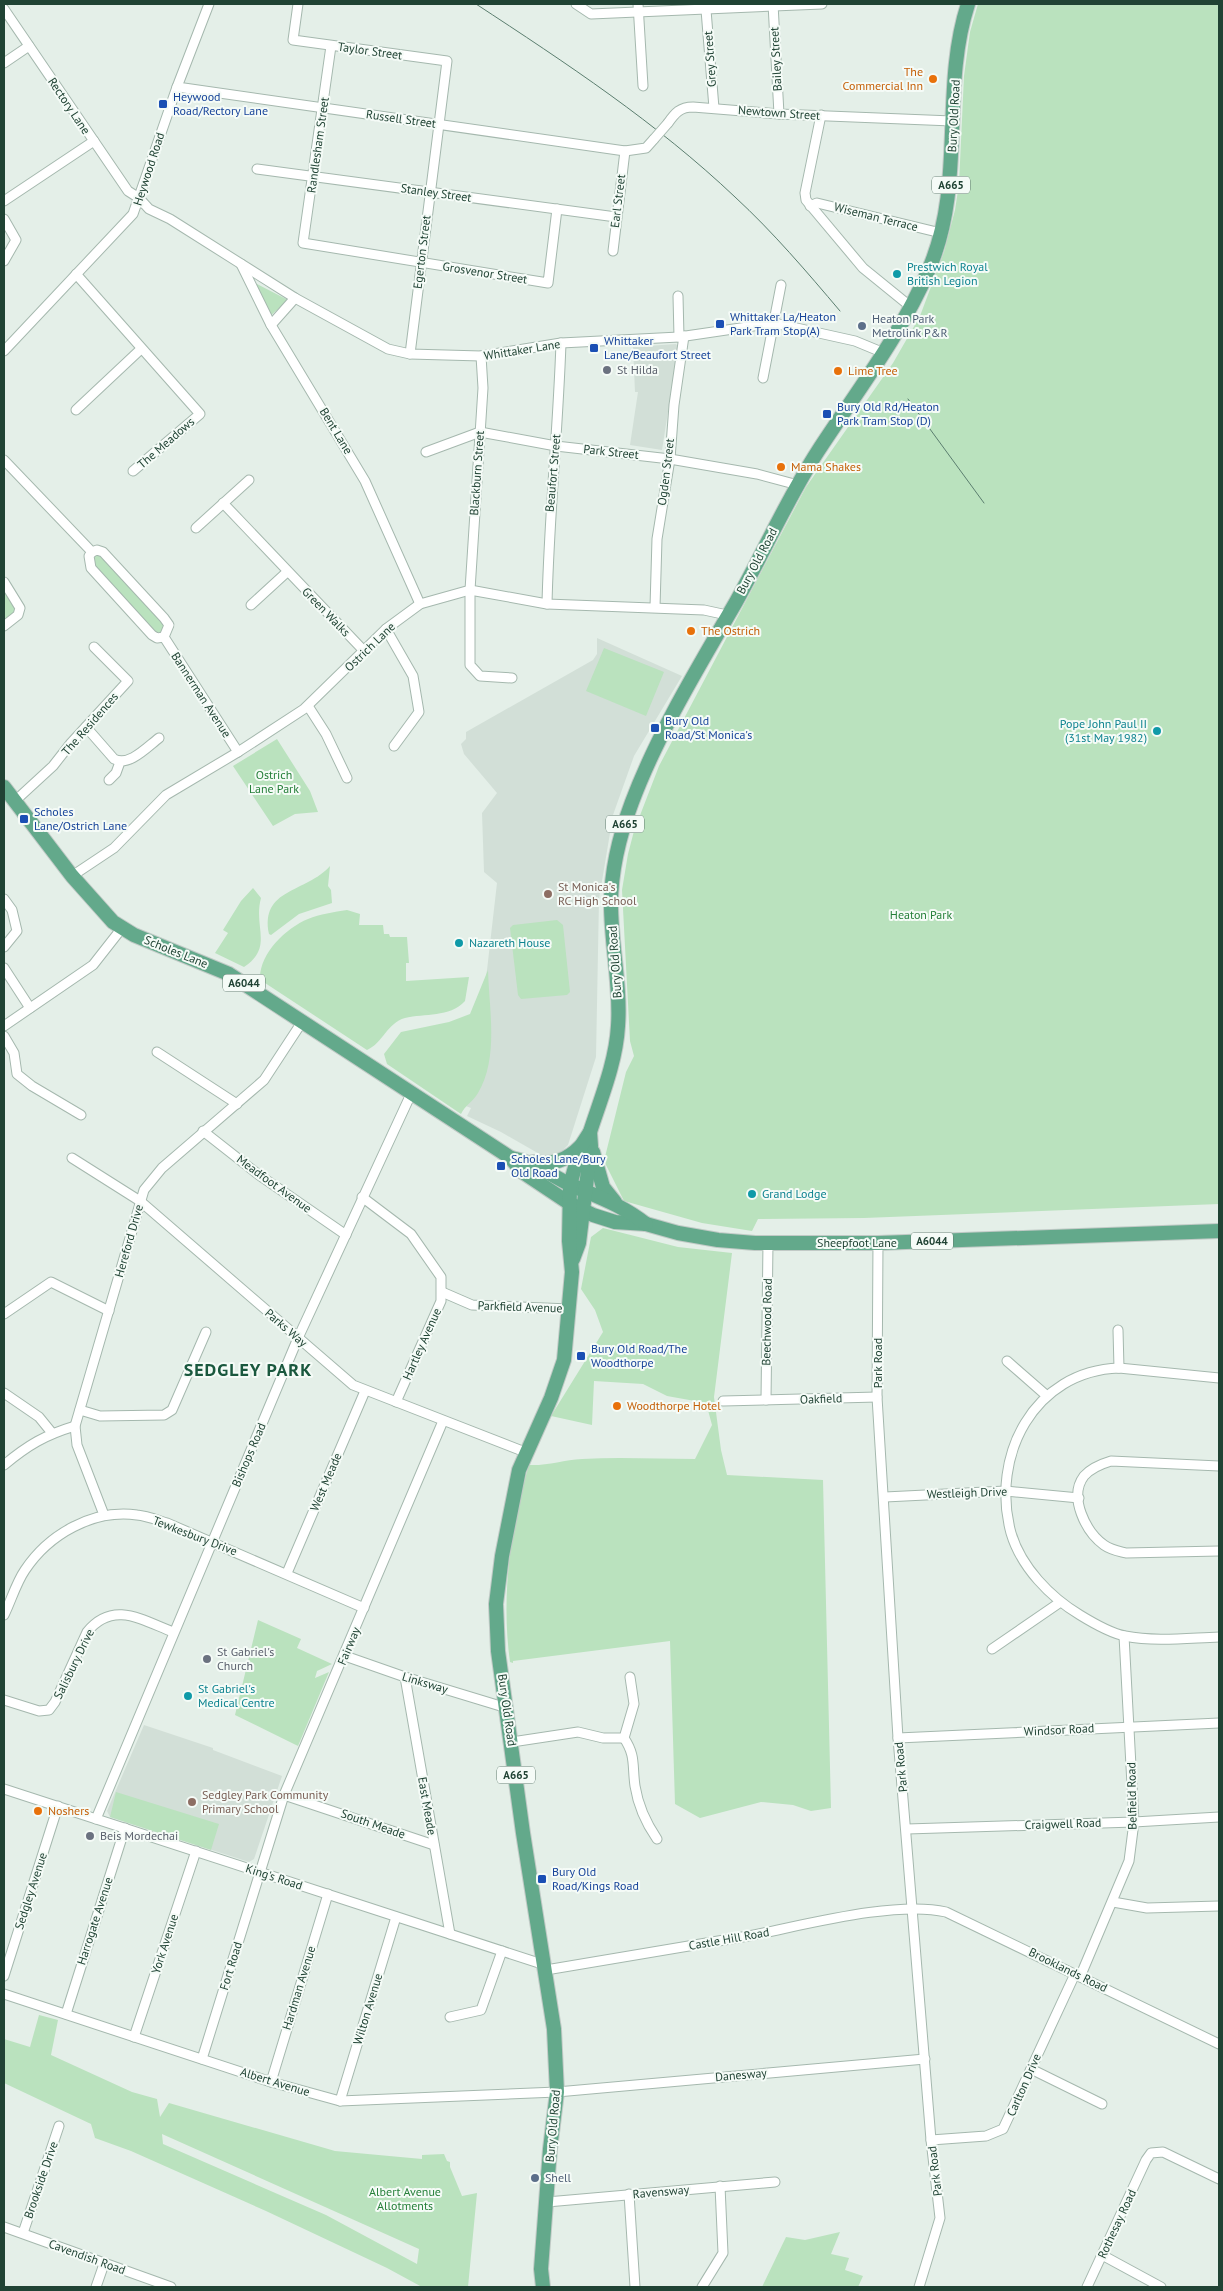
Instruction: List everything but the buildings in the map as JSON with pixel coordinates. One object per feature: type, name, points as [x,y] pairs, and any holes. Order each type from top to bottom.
[{"type":"main road","name":"Bury Old Road","points":[[543,2287],[541,2269],[550,2149],[557,2092],[554,2029],[523,1833],[498,1650],[496,1604],[498,1577],[513,1492],[525,1452],[559,1377],[567,1344],[572,1260],[569,1241],[570,1184],[588,1142],[617,1038],[618,1009],[611,902],[613,878],[624,826],[649,762],[798,485],[884,353],[911,307],[931,265],[941,233],[951,182],[952,121],[960,37],[968,4]]},
{"type":"main road","name":"Scholes Lane","points":[[4,786],[72,876],[102,912],[122,928],[229,974],[511,1158],[521,1171],[569,1202]]},
{"type":"main road","name":"Bury Old Road","points":[[572,1260],[580,1243],[588,1142]]},
{"type":"main road","points":[[527,1161],[549,1164],[558,1162],[570,1156],[588,1142],[603,1187],[616,1204]]},
{"type":"main road","name":"Scholes Lane","points":[[511,1158],[527,1161],[570,1184]]},
{"type":"main road","name":"Sheepfoot Lane","points":[[570,1184],[584,1201],[630,1222],[646,1224],[695,1237],[768,1243],[878,1243],[1219,1231]]},
{"type":"main road","name":"Sheepfoot Lane","points":[[569,1202],[584,1201],[616,1204],[627,1209],[646,1224]]},
{"type":"street","points":[[4,7],[8,4]]},
{"type":"street","name":"Heywood Road","points":[[4,351],[129,220],[139,198],[177,88],[209,4]]},
{"type":"street","name":"Taylor Street","points":[[298,4],[293,40],[447,61]]},
{"type":"street","points":[[576,4],[592,14],[638,9],[706,10],[822,4]]},
{"type":"street","name":"Bailey Street","points":[[774,5],[779,114]]},
{"type":"street","name":"Rectory Lane","points":[[4,7],[128,191],[139,198]]},
{"type":"street","points":[[638,9],[643,86]]},
{"type":"street","name":"Grey Street","points":[[706,10],[714,108]]},
{"type":"street","points":[[4,63],[29,46]]},
{"type":"street","name":"Randlesham Street","points":[[303,244],[314,177],[331,46]]},
{"type":"street","name":"Egerton Street","points":[[410,354],[447,61]]},
{"type":"street","name":"Russell Street","points":[[177,88],[624,151]]},
{"type":"street","name":"Newtown Street","points":[[624,151],[646,148],[676,112],[684,107],[779,114],[952,121]]},
{"type":"street","points":[[821,116],[805,193],[810,206],[863,268],[911,307]]},
{"type":"street","points":[[4,201],[94,141]]},
{"type":"street","name":"Earl Street","points":[[612,251],[624,151]]},
{"type":"street","name":"Stanley Street","points":[[257,169],[616,217]]},
{"type":"street","name":"Whittaker Lane","points":[[139,198],[149,209],[170,219],[295,298],[388,349],[410,354],[481,356],[561,343],[682,337],[774,323],[855,341],[884,353]]},
{"type":"street","name":"Wiseman Terrace","points":[[810,206],[816,203],[941,233]]},
{"type":"street","name":"Grosvenor Street","points":[[303,244],[548,283],[557,209]]},
{"type":"street","points":[[4,219],[16,240],[4,261]]},
{"type":"street","name":"Bent Lane","points":[[241,264],[271,325],[365,480],[420,604]]},
{"type":"street","name":"The Meadows","points":[[76,274],[200,414],[133,472]]},
{"type":"street","points":[[763,378],[781,285]]},
{"type":"street","name":"Ogden Street","points":[[655,608],[657,539],[670,459],[682,337],[678,296]]},
{"type":"street","points":[[271,325],[295,298]]},
{"type":"street","name":"Beaufort Street","points":[[547,604],[548,527],[556,446],[561,343]]},
{"type":"street","points":[[76,410],[141,349]]},
{"type":"street","name":"Blackburn Street","points":[[481,356],[483,388],[470,590],[470,665],[480,676],[512,678]]},
{"type":"street","points":[[426,452],[480,432]]},
{"type":"street","name":"Park Street","points":[[480,432],[556,446],[670,459],[757,474],[798,485]]},
{"type":"street","name":"Bannerman Avenue","points":[[4,460],[92,552]]},
{"type":"street","points":[[196,528],[249,480]]},
{"type":"street","name":"Green Walks","points":[[224,503],[364,652]]},
{"type":"street","name":"Bannerman Avenue","points":[[98,550],[103,552],[164,618],[169,625],[164,637],[157,638],[152,635],[91,568],[89,556],[92,552],[98,550]]},
{"type":"street","points":[[251,604],[287,572]]},
{"type":"street","points":[[4,582],[20,608],[18,615],[4,626]]},
{"type":"street","name":"Ostrich Lane","points":[[72,876],[114,848],[166,795],[238,752],[308,706],[386,629],[420,604],[470,590],[547,604],[704,610],[727,615]]},
{"type":"street","points":[[386,629],[413,676],[419,712],[394,746]]},
{"type":"street","name":"Bannerman Avenue","points":[[164,637],[238,752]]},
{"type":"street","name":"The Residences","points":[[16,800],[53,766],[128,681],[94,647]]},
{"type":"street","points":[[308,706],[326,734],[347,778]]},
{"type":"street","points":[[86,727],[114,760],[120,762],[129,760],[159,738]]},
{"type":"street","points":[[109,780],[116,773],[120,762]]},
{"type":"street","points":[[4,899],[12,910],[17,931],[4,947]]},
{"type":"street","points":[[4,1026],[93,964],[122,928]]},
{"type":"street","points":[[4,968],[30,1008]]},
{"type":"street","name":"Hereford Drive","points":[[104,1515],[77,1445],[75,1426],[144,1190],[151,1179],[264,1080],[302,1022]]},
{"type":"street","points":[[4,1036],[14,1053],[17,1074],[32,1086],[80,1115]]},
{"type":"street","points":[[156,1052],[237,1104]]},
{"type":"street","name":"Bishops Road","points":[[96,1819],[298,1338],[411,1094]]},
{"type":"street","name":"Meadfoot Avenue","points":[[204,1131],[259,1175],[346,1235]]},
{"type":"street","name":"Parks Way","points":[[72,1158],[140,1201],[342,1377],[364,1391],[525,1452]]},
{"type":"street","name":"Hartley Avenue","points":[[362,1197],[411,1234],[441,1277],[441,1301],[396,1402]]},
{"type":"street","name":"Beechwood Road","points":[[766,1400],[768,1243]]},
{"type":"street","name":"Park Road","points":[[878,1243],[877,1397],[885,1497],[898,1738],[907,1829],[931,2140],[940,2218],[920,2287]]},
{"type":"street","points":[[4,1314],[51,1282],[109,1311]]},
{"type":"street","name":"Parkfield Avenue","points":[[442,1292],[472,1306],[570,1308]]},
{"type":"street","points":[[1118,1330],[1119,1368]]},
{"type":"street","points":[[80,1410],[100,1416],[164,1415],[172,1410],[206,1332]]},
{"type":"street","points":[[1007,1361],[1047,1396]]},
{"type":"street","points":[[1219,1378],[1107,1368],[1066,1382],[1047,1396],[1022,1427],[1009,1458],[1006,1491],[1011,1533],[1028,1569],[1059,1603],[1090,1622],[1124,1636],[1168,1639],[1219,1637]]},
{"type":"street","name":"West Meade","points":[[287,1574],[364,1391]]},
{"type":"street","points":[[4,1393],[39,1417],[52,1433]]},
{"type":"street","name":"Oakfield","points":[[723,1401],[877,1397]]},
{"type":"street","name":"Fairway","points":[[260,1872],[284,1795],[345,1656],[443,1421]]},
{"type":"street","points":[[4,1465],[28,1445],[52,1433],[75,1426]]},
{"type":"street","points":[[1219,1466],[1111,1461],[1098,1466],[1084,1476],[1080,1483],[1079,1498],[1081,1513],[1087,1525],[1103,1545],[1111,1550],[1126,1553],[1219,1551]]},
{"type":"street","name":"Westleigh Drive","points":[[885,1497],[1006,1491],[1079,1498]]},
{"type":"street","name":"Tewkesbury Drive","points":[[4,1615],[25,1570],[46,1544],[84,1521],[104,1515],[137,1515],[167,1523],[364,1608]]},
{"type":"street","points":[[992,1648],[1059,1603]]},
{"type":"street","name":"Salisbury Drive","points":[[4,1700],[39,1711],[49,1710],[55,1702],[87,1632],[108,1614],[128,1614],[173,1632]]},
{"type":"street","name":"Belfield Road","points":[[1078,1975],[1113,1902],[1129,1861],[1134,1822],[1124,1636]]},
{"type":"street","name":"Linksway","points":[[345,1656],[405,1677],[507,1708]]},
{"type":"street","name":"East Meade","points":[[405,1677],[450,1934]]},
{"type":"street","points":[[624,1738],[634,1704],[630,1678]]},
{"type":"street","name":"Windsor Road","points":[[898,1738],[1219,1723]]},
{"type":"street","points":[[512,1742],[578,1732],[603,1738],[624,1738]]},
{"type":"street","points":[[624,1738],[632,1750],[636,1788],[647,1825],[658,1839]]},
{"type":"street","name":"King's Road","points":[[4,1789],[396,1916],[545,1967]]},
{"type":"street","name":"South Meade","points":[[284,1795],[434,1845]]},
{"type":"street","name":"Sedgley Avenue","points":[[4,1976],[58,1806]]},
{"type":"street","name":"Craigwell Road","points":[[907,1829],[1134,1822],[1219,1817]]},
{"type":"street","name":"Harrogate Avenue","points":[[66,2014],[125,1828]]},
{"type":"street","name":"York Avenue","points":[[134,2037],[196,1851]]},
{"type":"street","name":"Fort Road","points":[[202,2059],[260,1872]]},
{"type":"street","name":"Hardman Avenue","points":[[271,2082],[328,1894]]},
{"type":"street","points":[[1113,1902],[1147,1908],[1219,1906]]},
{"type":"street","name":"Brooklands Road","points":[[913,1909],[929,1908],[946,1912],[1219,2044]]},
{"type":"street","name":"Castle Hill Road","points":[[545,1967],[724,1940],[867,1913],[913,1909]]},
{"type":"street","name":"Wilton Avenue","points":[[340,2101],[396,1916]]},
{"type":"street","points":[[450,2017],[481,2010],[502,1951]]},
{"type":"street","name":"Carlton Drive","points":[[931,2140],[986,2136],[999,2132],[1007,2123],[1031,2069],[1078,1975]]},
{"type":"street","name":"Albert Avenue","points":[[4,1994],[271,2082],[340,2101],[557,2092]]},
{"type":"street","name":"Danesway","points":[[557,2092],[925,2058]]},
{"type":"street","points":[[1031,2069],[1102,2104]]},
{"type":"street","name":"Brookside Drive","points":[[23,2233],[59,2126]]},
{"type":"street","name":"Rothesay Road","points":[[1087,2287],[1151,2153],[1163,2152],[1219,2179]]},
{"type":"street","name":"Ravensway","points":[[547,2202],[775,2182]]},
{"type":"street","points":[[702,2287],[723,2253],[720,2186]]},
{"type":"street","points":[[629,2194],[635,2287]]},
{"type":"street","name":"Cavendish Road","points":[[4,2227],[171,2287]]},
{"type":"street","points":[[1102,2255],[1161,2287]]},
{"type":"street","points":[[96,2287],[104,2264]]},
{"type":"shaded area","points":[[676,344],[678,347],[662,450],[630,445],[638,392],[635,392],[633,347]]},
{"type":"shaded area","name":"St Monica's RC High School","points":[[597,638],[682,676],[634,756],[613,815],[599,899],[596,1057],[568,1145],[560,1153],[543,1156],[501,1132],[467,1116],[471,1108],[463,1105],[487,970],[497,883],[484,872],[482,813],[497,793],[464,754],[461,744],[466,739],[466,732],[593,660],[597,654]]},
{"type":"shaded area","name":"Sedgley Park Community Primary School","points":[[144,1725],[213,1748],[213,1750],[282,1776],[254,1859],[249,1862],[110,1817],[107,1811]]},
{"type":"green space","name":"Heaton Park","points":[[978,4],[1219,4],[1219,1204],[864,1218],[758,1219],[752,1231],[702,1223],[624,1201],[604,1161],[626,1072],[634,1056],[630,1041],[622,890],[628,854],[634,831],[659,766],[806,487],[893,363],[920,316],[944,252],[955,210],[959,184],[964,76],[970,32]]},
{"type":"green space","points":[[254,284],[257,284],[288,300],[269,317]]},
{"type":"green space","points":[[98,553],[164,623],[164,633],[156,632],[95,566],[94,558]]},
{"type":"green space","points":[[4,590],[16,605],[17,610],[4,624]]},
{"type":"green space","points":[[604,648],[664,672],[646,716],[586,691]]},
{"type":"green space","name":"Ostrich Lane Park","points":[[277,739],[310,791],[318,812],[295,814],[273,826],[233,766]]},
{"type":"green space","points":[[330,866],[328,886],[331,890],[332,903],[299,914],[271,935],[269,934],[268,919],[271,908],[278,899],[309,882]]},
{"type":"green space","points":[[253,888],[261,898],[259,918],[261,936],[258,952],[244,967],[215,953],[228,933],[223,930],[241,901]]},
{"type":"green space","points":[[347,910],[360,914],[359,925],[383,925],[384,934],[389,934],[390,937],[407,937],[409,963],[406,963],[406,981],[469,977],[465,1001],[444,1013],[405,1018],[399,1021],[389,1028],[377,1043],[367,1050],[262,981],[260,978],[264,959],[276,942],[291,928],[322,914]]},
{"type":"green space","points":[[557,920],[563,925],[570,992],[567,995],[521,999],[518,995],[510,928],[513,925]]},
{"type":"green space","points":[[488,970],[491,1017],[489,1064],[478,1093],[461,1114],[387,1064],[384,1054],[401,1032],[449,1022],[470,1014]]},
{"type":"green space","points":[[603,1228],[678,1247],[732,1253],[714,1397],[721,1450],[727,1475],[823,1480],[831,1808],[811,1811],[793,1805],[761,1802],[700,1818],[675,1804],[670,1641],[510,1662],[506,1613],[509,1563],[517,1513],[529,1465],[596,1458],[695,1459],[712,1425],[706,1403],[667,1396],[643,1384],[594,1381],[592,1425],[551,1416],[603,1332],[595,1310],[581,1289],[591,1237]]},
{"type":"green space","points":[[258,1620],[301,1639],[297,1648],[332,1664],[317,1671],[315,1678],[329,1672],[298,1746],[235,1715]]},
{"type":"green space","points":[[116,1792],[219,1824],[211,1850],[110,1817]]},
{"type":"green space","name":"Albert Avenue Allotments","points":[[39,2015],[58,2020],[51,2055],[132,2092],[157,2099],[160,2117],[169,2103],[335,2151],[422,2159],[422,2155],[444,2154],[447,2161],[450,2162],[450,2167],[462,2196],[477,2193],[468,2287],[422,2287],[387,2268],[266,2211],[131,2151],[95,2138],[91,2124],[4,2083],[4,2039],[30,2047]],"holes":[[[162,2134],[419,2249],[417,2264],[326,2215],[163,2144]]]},
{"type":"green space","points":[[840,2232],[831,2254],[849,2258],[845,2270],[863,2276],[858,2287],[762,2287],[786,2237],[805,2240]]},
{"type":"tram line","points":[[476,4],[610,95],[643,119],[705,170],[763,224],[840,311]]},
{"type":"tram line","points":[[908,399],[984,503]]},
{"type":"place","name":"The Commercial Inn","points":[[933,79]]},
{"type":"place","name":"Heywood Road/Rectory Lane","points":[[163,104]]},
{"type":"place","name":"Prestwich Royal British Legion","points":[[897,274]]},
{"type":"place","name":"Whittaker La/Heaton Park Tram Stop(A)","points":[[720,324]]},
{"type":"place","name":"Heaton Park Metrolink P&R","points":[[862,326]]},
{"type":"place","name":"Whittaker Lane/Beaufort Street","points":[[594,348]]},
{"type":"place","name":"St Hilda","points":[[607,370]]},
{"type":"place","name":"Lime Tree","points":[[838,371]]},
{"type":"place","name":"Bury Old Rd/Heaton Park Tram Stop (D)","points":[[827,414]]},
{"type":"place","name":"Mama Shakes","points":[[781,467]]},
{"type":"place","name":"The Ostrich","points":[[691,631]]},
{"type":"place","name":"Bury Old Road/St Monica's","points":[[655,728]]},
{"type":"place","name":"Pope John Paul II (31st May 1982)","points":[[1157,731]]},
{"type":"place","name":"Scholes Lane/Ostrich Lane","points":[[24,819]]},
{"type":"place","name":"St Monica's RC High School","points":[[548,894]]},
{"type":"place","name":"Nazareth House","points":[[459,943]]},
{"type":"place","name":"Scholes Lane/Bury Old Road","points":[[501,1166]]},
{"type":"place","name":"Grand Lodge","points":[[752,1194]]},
{"type":"place","name":"Bury Old Road/The Woodthorpe","points":[[581,1356]]},
{"type":"place","name":"Woodthorpe Hotel","points":[[617,1406]]},
{"type":"place","name":"St Gabriel's Church","points":[[207,1659]]},
{"type":"place","name":"St Gabriel's Medical Centre","points":[[188,1696]]},
{"type":"place","name":"Sedgley Park Community Primary School","points":[[192,1802]]},
{"type":"place","name":"Noshers","points":[[38,1811]]},
{"type":"place","name":"Beis Mordechai","points":[[90,1836]]},
{"type":"place","name":"Bury Old Road/Kings Road","points":[[542,1879]]},
{"type":"place","name":"Shell","points":[[535,2178]]},
{"type":"district","name":"SEDGLEY PARK","points":[[248,1370]]}]
